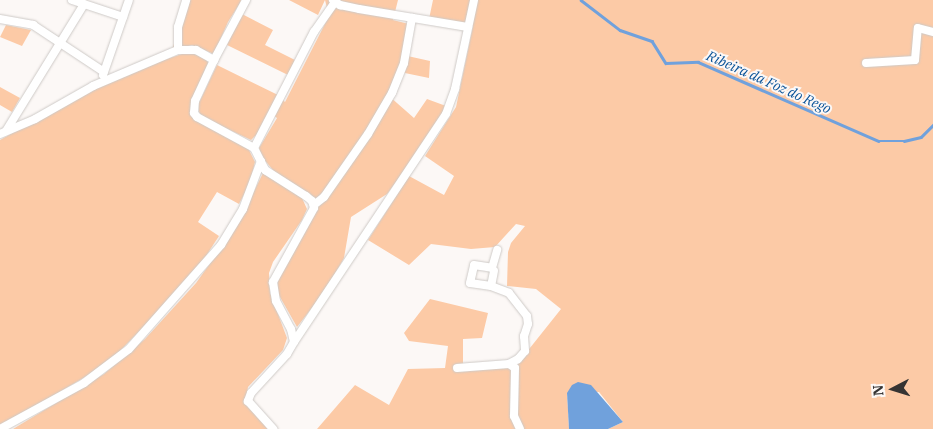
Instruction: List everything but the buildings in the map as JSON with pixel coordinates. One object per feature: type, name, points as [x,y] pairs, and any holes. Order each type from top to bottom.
[{"type":"street","points":[[72,0],[123,17]]},
{"type":"street","points":[[100,82],[129,0]]},
{"type":"street","points":[[178,50],[178,27],[186,0]]},
{"type":"street","points":[[246,0],[214,60],[195,101],[194,113],[197,117],[254,148],[265,170],[306,196],[314,205]]},
{"type":"street","points":[[273,429],[251,406],[248,401],[249,396],[287,354],[446,114],[455,89],[474,0]]},
{"type":"street","points":[[254,148],[314,32],[334,1],[359,10],[468,27]]},
{"type":"street","points":[[3,133],[84,4]]},
{"type":"street","points":[[294,342],[291,329],[276,301],[273,282],[312,216],[314,205],[324,197],[385,106],[404,63],[412,18]]},
{"type":"street","points":[[866,63],[915,60],[918,28],[913,19]]},
{"type":"street","points":[[1,21],[33,25],[104,72]]},
{"type":"street","points":[[918,28],[933,32]]},
{"type":"street","points":[[3,133],[35,118],[100,82],[178,50],[196,50],[214,60]]},
{"type":"street","points":[[0,429],[84,383],[129,349],[221,245],[243,209],[261,161]]},
{"type":"street","points":[[457,368],[509,364],[518,359],[525,351],[524,336],[528,324],[527,316],[509,292],[491,286],[470,283],[474,265],[492,268],[497,250]]},
{"type":"street","points":[[491,286],[494,271]]},
{"type":"street","points":[[509,364],[515,368],[516,373],[514,416],[520,429]]},
{"type":"shaded area","points":[[188,0],[242,0],[228,22],[214,54],[192,45],[172,50]]},
{"type":"shaded area","points":[[289,0],[325,0],[318,15]]},
{"type":"shaded area","points":[[325,0],[398,0],[393,20],[409,24],[403,55],[430,61],[429,78],[400,72],[389,96],[414,118],[427,99],[446,106],[439,125],[387,194],[351,217],[344,258],[325,291],[297,327],[276,290],[281,269],[313,208],[308,196],[278,176],[262,157],[259,148],[277,118],[269,112],[261,130],[251,140],[200,116],[198,105],[217,65],[278,95],[285,102],[329,16]]},
{"type":"shaded area","points":[[433,0],[933,0],[933,429],[608,429],[623,422],[599,392],[567,393],[569,429],[317,429],[355,385],[389,405],[408,369],[445,368],[448,346],[409,341],[404,333],[430,299],[488,313],[482,338],[463,339],[463,364],[518,363],[561,309],[536,289],[507,286],[508,252],[511,243],[525,226],[516,224],[495,247],[471,249],[431,244],[409,265],[368,240],[409,176],[444,195],[454,176],[425,156],[456,107],[473,26],[429,19]]},
{"type":"shaded area","points":[[242,14],[273,30],[265,45],[295,60],[288,75],[227,45]]},
{"type":"shaded area","points":[[6,25],[31,30],[22,46],[0,37]]},
{"type":"shaded area","points":[[188,52],[205,58],[209,64],[191,114],[195,120],[235,139],[248,148],[255,162],[250,183],[239,204],[217,192],[198,222],[219,236],[204,259],[161,309],[107,364],[0,427],[0,140],[84,93],[158,62]]},
{"type":"shaded area","points":[[0,87],[20,98],[12,112],[0,105]]},
{"type":"shaded area","points":[[263,173],[302,198],[307,209],[302,220],[273,262],[269,273],[270,293],[287,338],[283,350],[248,387],[246,399],[250,409],[270,429],[13,429],[104,374],[145,339],[196,283],[237,226]]},
{"type":"water","points":[[578,382],[591,385],[623,422],[608,429],[569,429],[567,393],[572,385]]},
{"type":"waterway","name":"Ribeira da Foz do Rego","points":[[581,0],[620,30],[652,41],[666,63],[698,62],[879,141],[904,141],[921,137],[933,125]]}]
